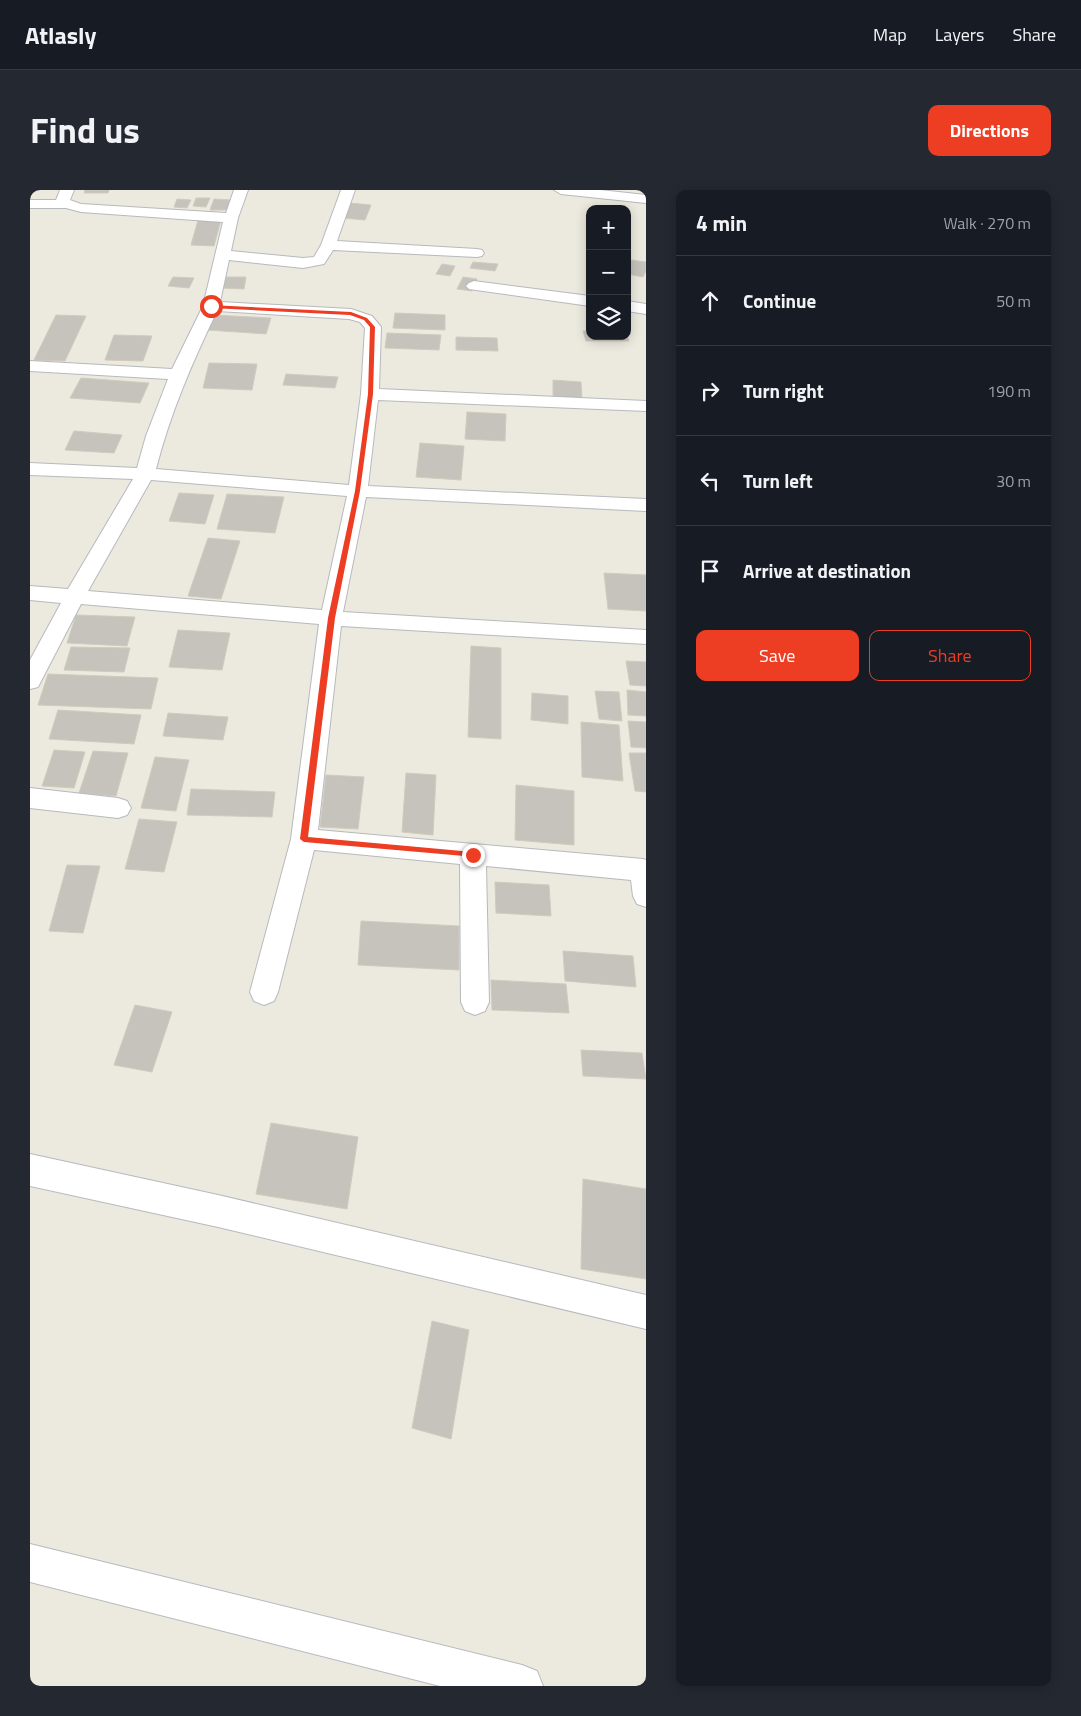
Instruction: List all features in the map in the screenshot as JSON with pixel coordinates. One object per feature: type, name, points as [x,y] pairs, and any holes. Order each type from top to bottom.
[{"type":"street","points":[[30,682],[75,596],[144,474],[155,436],[178,374],[211,306],[231,218],[241,190]]},
{"type":"street","points":[[222,255],[312,263],[319,261],[328,245],[348,190]]},
{"type":"street","points":[[561,190],[646,199]]},
{"type":"street","points":[[30,204],[66,197],[94,209],[231,218]]},
{"type":"street","points":[[328,245],[477,253]]},
{"type":"street","points":[[474,286],[586,300]]},
{"type":"street","points":[[211,306],[351,314],[366,319],[372,327],[370,394],[358,491],[331,618],[304,839],[264,992]]},
{"type":"street","points":[[631,307],[646,309]]},
{"type":"street","points":[[30,366],[178,374]]},
{"type":"street","points":[[370,394],[646,406]]},
{"type":"street","points":[[30,469],[144,474],[358,491],[646,505]]},
{"type":"street","points":[[30,594],[75,596],[331,618],[646,637]]},
{"type":"street","points":[[30,798],[118,808]]},
{"type":"street","points":[[304,839],[473,855],[645,879]]},
{"type":"street","points":[[473,855],[475,1002]]},
{"type":"street","points":[[30,1170],[218,1211],[646,1312]]},
{"type":"street","points":[[30,1563],[522,1686]]},
{"type":"building","points":[[85,190],[109,190],[108,193],[84,193]]},
{"type":"building","points":[[196,198],[210,198],[206,207],[193,206]]},
{"type":"building","points":[[177,199],[191,200],[187,208],[174,207]]},
{"type":"building","points":[[214,199],[232,200],[228,210],[210,210]]},
{"type":"building","points":[[350,203],[371,205],[365,220],[343,218]]},
{"type":"building","points":[[198,220],[221,220],[214,246],[191,245]]},
{"type":"building","points":[[631,260],[646,262],[646,271],[643,277],[631,275]]},
{"type":"building","points":[[473,262],[498,264],[495,271],[470,268]]},
{"type":"building","points":[[442,264],[455,266],[450,276],[436,274]]},
{"type":"building","points":[[173,277],[194,278],[189,288],[168,286]]},
{"type":"building","points":[[222,277],[246,277],[244,289],[220,288]]},
{"type":"building","points":[[463,277],[477,279],[472,291],[457,289]]},
{"type":"building","points":[[395,313],[445,315],[445,330],[393,328]]},
{"type":"building","points":[[56,315],[86,316],[65,361],[34,360]]},
{"type":"building","points":[[213,315],[271,318],[266,334],[207,330]]},
{"type":"building","points":[[583,331],[586,331],[586,340],[629,341],[586,341]]},
{"type":"building","points":[[387,333],[441,335],[439,350],[385,348]]},
{"type":"building","points":[[114,335],[152,336],[143,361],[105,360]]},
{"type":"building","points":[[456,337],[497,338],[498,351],[456,350]]},
{"type":"building","points":[[209,363],[257,364],[252,390],[203,388]]},
{"type":"building","points":[[286,374],[338,377],[335,388],[283,385]]},
{"type":"building","points":[[81,378],[149,383],[140,403],[70,398]]},
{"type":"building","points":[[553,380],[581,382],[582,399],[553,397]]},
{"type":"building","points":[[467,412],[506,414],[505,441],[465,439]]},
{"type":"building","points":[[74,431],[122,435],[114,453],[65,450]]},
{"type":"building","points":[[420,443],[464,446],[461,480],[416,477]]},
{"type":"building","points":[[179,493],[214,495],[205,524],[169,521]]},
{"type":"building","points":[[227,494],[284,497],[275,533],[217,529]]},
{"type":"building","points":[[208,538],[240,541],[221,599],[188,596]]},
{"type":"building","points":[[604,573],[646,575],[646,611],[608,609]]},
{"type":"building","points":[[76,615],[135,617],[127,646],[67,643]]},
{"type":"building","points":[[178,630],[230,633],[222,670],[169,667]]},
{"type":"building","points":[[471,646],[501,648],[501,739],[468,737]]},
{"type":"building","points":[[71,647],[130,648],[124,672],[64,670]]},
{"type":"building","points":[[626,661],[646,662],[646,686],[630,685]]},
{"type":"building","points":[[48,674],[158,678],[151,709],[38,705]]},
{"type":"building","points":[[627,690],[646,692],[646,716],[628,715]]},
{"type":"building","points":[[595,691],[619,692],[622,721],[599,719]]},
{"type":"building","points":[[532,693],[568,696],[568,724],[531,720]]},
{"type":"building","points":[[58,710],[141,715],[134,744],[49,739]]},
{"type":"building","points":[[168,713],[228,717],[223,740],[163,736]]},
{"type":"building","points":[[628,721],[646,722],[646,748],[631,747]]},
{"type":"building","points":[[581,722],[619,725],[623,781],[582,777]]},
{"type":"building","points":[[54,750],[85,752],[74,788],[42,786]]},
{"type":"building","points":[[93,751],[128,753],[116,796],[79,793]]},
{"type":"building","points":[[629,753],[646,753],[646,792],[635,791]]},
{"type":"building","points":[[155,757],[189,760],[176,811],[141,808]]},
{"type":"building","points":[[406,773],[436,775],[433,835],[402,832]]},
{"type":"building","points":[[326,775],[364,777],[358,829],[320,827]]},
{"type":"building","points":[[516,785],[574,791],[574,845],[515,840]]},
{"type":"building","points":[[191,789],[275,792],[272,817],[187,815]]},
{"type":"building","points":[[139,819],[177,822],[164,872],[125,869]]},
{"type":"building","points":[[67,865],[100,866],[83,933],[49,931]]},
{"type":"building","points":[[495,882],[549,885],[551,916],[496,913]]},
{"type":"building","points":[[361,921],[459,926],[459,970],[358,965]]},
{"type":"building","points":[[563,951],[633,956],[636,987],[565,981]]},
{"type":"building","points":[[491,980],[566,984],[569,1013],[492,1010]]},
{"type":"building","points":[[135,1005],[172,1012],[152,1072],[114,1065]]},
{"type":"building","points":[[581,1050],[642,1053],[646,1079],[583,1076]]},
{"type":"building","points":[[271,1123],[358,1137],[347,1209],[256,1194]]},
{"type":"building","points":[[583,1179],[646,1189],[646,1279],[581,1269]]},
{"type":"building","points":[[432,1321],[469,1330],[451,1439],[412,1428]]},
{"type":"route","points":[[211,306],[351,314],[366,319],[372,327],[370,394],[358,491],[331,618],[304,839],[473,855]]}]
